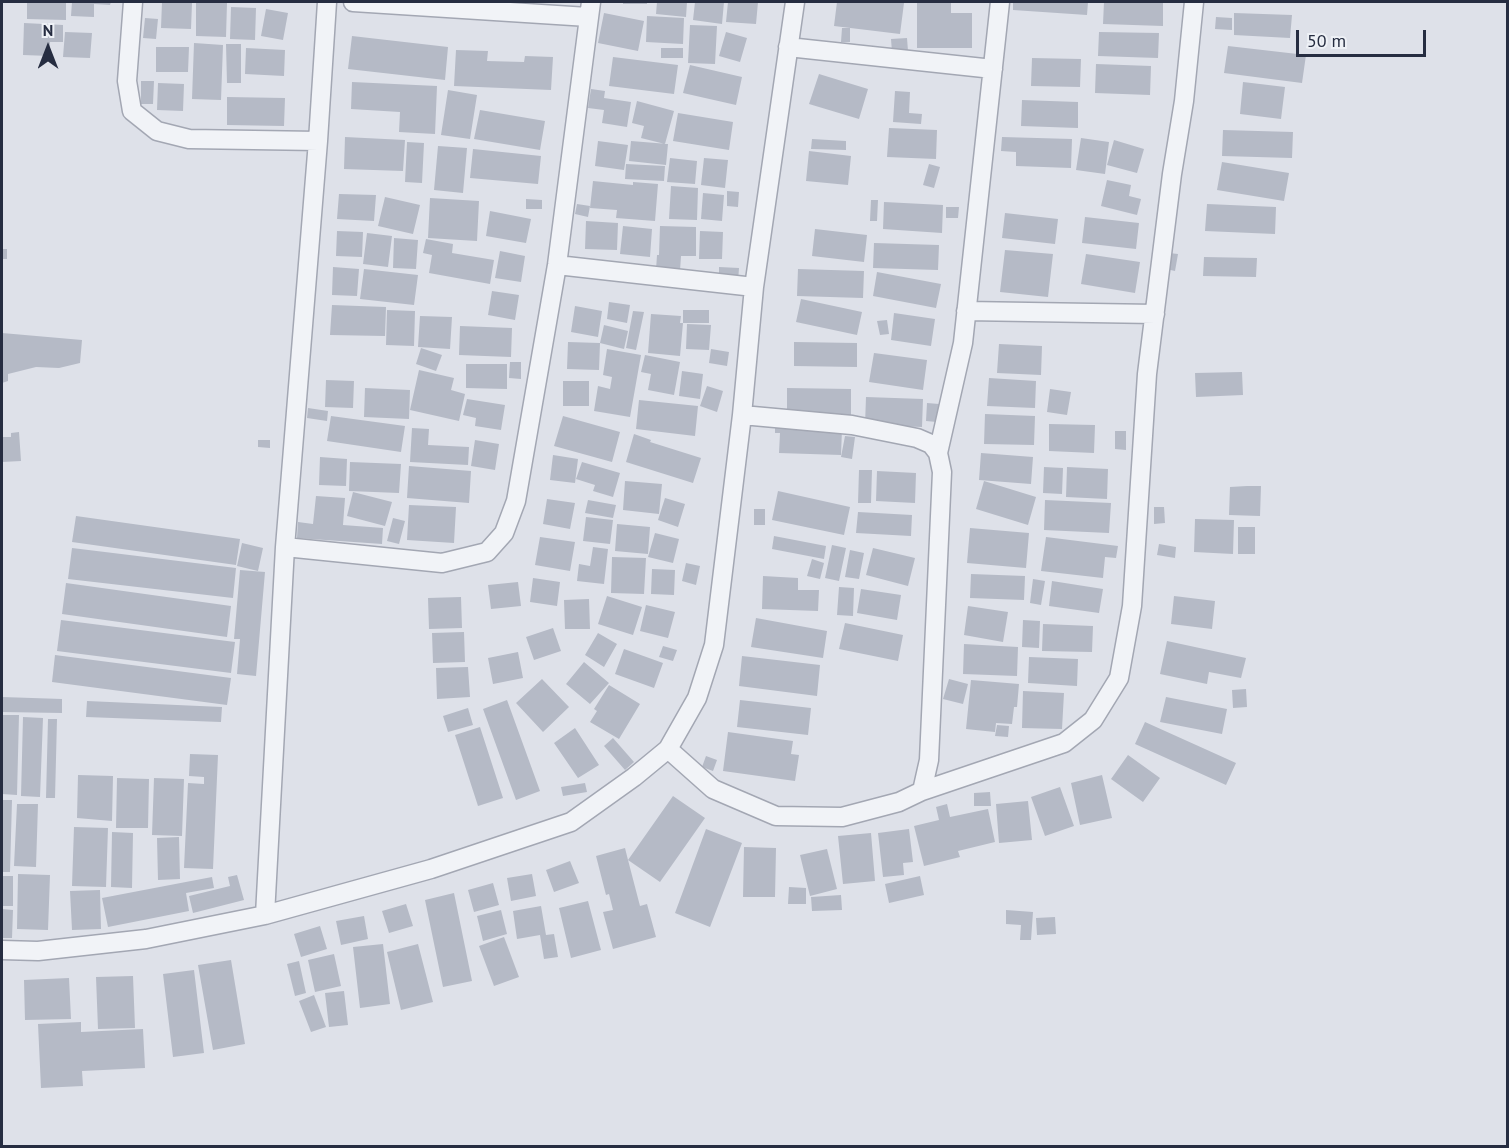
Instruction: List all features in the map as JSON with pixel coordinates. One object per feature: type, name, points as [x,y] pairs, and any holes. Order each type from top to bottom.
[{"type":"street","points":[[133,2],[127,81],[132,111],[157,131],[189,139],[318,141]]},
{"type":"street","points":[[265,915],[285,547],[327,2]]},
{"type":"street","points":[[285,547],[442,563],[487,552],[504,533],[516,501],[556,265],[590,9],[353,2]]},
{"type":"street","points":[[2,951],[38,951],[146,939],[265,915],[431,869],[571,822],[634,777],[668,749],[697,698],[714,645],[742,415],[754,287],[795,2]]},
{"type":"street","points":[[922,791],[929,760],[942,472],[938,453],[963,343],[1000,2]]},
{"type":"street","points":[[668,749],[713,789],[776,816],[842,817],[899,802],[922,791],[1064,743],[1093,720],[1119,678],[1132,606],[1147,374],[1172,174],[1184,101],[1194,2]]},
{"type":"street","points":[[788,47],[993,69]]},
{"type":"street","points":[[556,265],[754,287]]},
{"type":"street","points":[[966,311],[1155,314]]},
{"type":"street","points":[[742,415],[852,425],[917,438],[931,444],[938,453]]},
{"type":"building","points":[[27,2],[66,2],[66,20],[27,19]]},
{"type":"building","points":[[72,2],[111,2],[110,5],[94,4],[94,17],[71,16]]},
{"type":"building","points":[[162,2],[192,3],[191,29],[161,28]]},
{"type":"building","points":[[623,2],[647,2],[647,4],[623,4]]},
{"type":"building","points":[[657,2],[687,2],[686,17],[656,14]]},
{"type":"building","points":[[695,2],[724,2],[722,24],[693,20]]},
{"type":"building","points":[[728,2],[758,2],[756,24],[726,22]]},
{"type":"building","points":[[837,2],[904,3],[900,34],[834,26]]},
{"type":"building","points":[[917,2],[951,3],[951,13],[972,13],[972,48],[917,48]]},
{"type":"building","points":[[1013,2],[1088,2],[1087,15],[1013,10]]},
{"type":"building","points":[[1104,2],[1163,2],[1163,26],[1103,24]]},
{"type":"building","points":[[196,3],[227,3],[226,37],[196,36]]},
{"type":"building","points":[[231,7],[256,8],[255,40],[230,39]]},
{"type":"building","points":[[266,9],[288,13],[283,40],[261,36]]},
{"type":"building","points":[[604,13],[644,21],[638,51],[598,43]]},
{"type":"building","points":[[1234,13],[1292,15],[1290,38],[1234,35]]},
{"type":"building","points":[[647,16],[684,18],[683,44],[646,42]]},
{"type":"building","points":[[1216,17],[1232,18],[1232,30],[1215,29]]},
{"type":"building","points":[[145,18],[158,19],[156,39],[143,38]]},
{"type":"building","points":[[24,23],[63,25],[63,42],[50,42],[50,56],[23,55]]},
{"type":"building","points":[[690,25],[717,26],[715,64],[688,63]]},
{"type":"building","points":[[842,28],[850,28],[850,42],[841,42]]},
{"type":"building","points":[[65,32],[92,33],[90,58],[63,57]]},
{"type":"building","points":[[726,32],[747,38],[740,62],[719,56]]},
{"type":"building","points":[[1099,32],[1159,33],[1158,58],[1098,56]]},
{"type":"building","points":[[352,36],[448,47],[445,80],[348,69]]},
{"type":"building","points":[[907,38],[908,51],[892,52],[891,39]]},
{"type":"building","points":[[194,43],[223,45],[221,100],[192,99]]},
{"type":"building","points":[[226,44],[241,44],[241,83],[227,83]]},
{"type":"building","points":[[1228,46],[1306,55],[1302,83],[1224,73]]},
{"type":"building","points":[[156,47],[189,47],[188,72],[156,72]]},
{"type":"building","points":[[246,48],[285,50],[284,76],[245,74]]},
{"type":"building","points":[[661,48],[683,48],[683,58],[661,58]]},
{"type":"building","points":[[456,50],[488,51],[487,61],[524,62],[525,56],[553,57],[551,90],[454,86]]},
{"type":"building","points":[[613,57],[678,65],[674,94],[609,86]]},
{"type":"building","points":[[1032,58],[1081,59],[1080,87],[1031,86]]},
{"type":"building","points":[[1096,64],[1151,66],[1150,95],[1095,93]]},
{"type":"building","points":[[690,65],[742,77],[736,105],[683,93]]},
{"type":"building","points":[[819,74],[868,89],[859,119],[809,104]]},
{"type":"building","points":[[141,81],[154,81],[153,104],[141,104]]},
{"type":"building","points":[[352,82],[437,86],[435,134],[399,132],[400,112],[351,109]]},
{"type":"building","points":[[1243,82],[1285,87],[1281,119],[1240,114]]},
{"type":"building","points":[[158,83],[184,84],[183,111],[157,110]]},
{"type":"building","points":[[591,89],[605,91],[604,98],[631,102],[627,127],[602,123],[604,110],[588,108]]},
{"type":"building","points":[[448,90],[477,95],[470,139],[441,135]]},
{"type":"building","points":[[895,91],[910,92],[909,113],[922,114],[921,124],[893,122]]},
{"type":"building","points":[[227,97],[285,98],[284,126],[227,125]]},
{"type":"building","points":[[1022,100],[1078,102],[1078,128],[1021,126]]},
{"type":"building","points":[[637,101],[674,111],[665,144],[641,138],[644,126],[632,123]]},
{"type":"building","points":[[480,110],[545,121],[540,150],[474,139]]},
{"type":"building","points":[[678,113],[733,122],[729,150],[673,141]]},
{"type":"building","points":[[889,128],[937,130],[936,159],[887,157]]},
{"type":"building","points":[[1223,130],[1293,132],[1292,158],[1222,156]]},
{"type":"building","points":[[345,137],[405,140],[403,171],[344,169]]},
{"type":"building","points":[[1002,137],[1072,139],[1071,168],[1016,166],[1016,152],[1001,151]]},
{"type":"building","points":[[1081,138],[1109,142],[1105,174],[1076,170]]},
{"type":"building","points":[[812,139],[846,141],[846,150],[811,149]]},
{"type":"building","points":[[1114,140],[1144,149],[1137,173],[1107,165]]},
{"type":"building","points":[[598,141],[628,145],[624,170],[595,166]]},
{"type":"building","points":[[631,141],[668,144],[666,165],[629,161]]},
{"type":"building","points":[[407,142],[424,143],[422,183],[405,182]]},
{"type":"building","points":[[438,146],[467,148],[463,193],[434,190]]},
{"type":"building","points":[[473,149],[541,156],[538,184],[470,178]]},
{"type":"building","points":[[809,151],[851,156],[848,185],[806,181]]},
{"type":"building","points":[[670,158],[697,161],[695,184],[667,182]]},
{"type":"building","points":[[704,158],[728,160],[725,188],[701,185]]},
{"type":"building","points":[[1222,162],[1289,173],[1284,201],[1217,190]]},
{"type":"building","points":[[626,164],[665,166],[664,181],[625,179]]},
{"type":"building","points":[[929,164],[940,167],[934,188],[923,185]]},
{"type":"building","points":[[1107,180],[1131,185],[1129,196],[1141,199],[1137,215],[1101,206]]},
{"type":"building","points":[[593,181],[633,185],[633,182],[658,184],[655,221],[616,218],[617,210],[590,208]]},
{"type":"building","points":[[671,186],[698,188],[697,220],[669,219]]},
{"type":"building","points":[[727,191],[739,192],[738,207],[727,206]]},
{"type":"building","points":[[703,193],[724,195],[722,221],[701,219]]},
{"type":"building","points":[[339,194],[376,195],[374,221],[337,219]]},
{"type":"building","points":[[385,197],[420,205],[413,234],[378,226]]},
{"type":"building","points":[[430,198],[479,201],[477,241],[428,238]]},
{"type":"building","points":[[526,199],[542,200],[542,209],[526,209]]},
{"type":"building","points":[[871,200],[878,200],[877,221],[870,221]]},
{"type":"building","points":[[884,202],[943,205],[942,233],[883,229]]},
{"type":"building","points":[[577,204],[590,206],[588,217],[575,214]]},
{"type":"building","points":[[1207,204],[1276,207],[1275,234],[1205,231]]},
{"type":"building","points":[[946,207],[959,207],[958,218],[946,218]]},
{"type":"building","points":[[490,211],[531,219],[526,243],[486,236]]},
{"type":"building","points":[[1005,213],[1058,219],[1055,244],[1002,238]]},
{"type":"building","points":[[1085,217],[1139,223],[1136,249],[1082,243]]},
{"type":"building","points":[[586,221],[618,223],[617,250],[585,249]]},
{"type":"building","points":[[623,226],[652,229],[650,257],[620,254]]},
{"type":"building","points":[[660,226],[696,227],[696,256],[681,256],[680,271],[656,270]]},
{"type":"building","points":[[815,229],[867,235],[864,262],[812,256]]},
{"type":"building","points":[[337,231],[363,232],[362,257],[336,256]]},
{"type":"building","points":[[700,231],[723,232],[722,259],[699,259]]},
{"type":"building","points":[[367,233],[392,236],[388,267],[363,264]]},
{"type":"building","points":[[394,238],[418,240],[416,269],[393,268]]},
{"type":"building","points":[[426,239],[453,244],[452,253],[494,260],[490,284],[429,273],[432,255],[423,253]]},
{"type":"building","points":[[874,243],[939,245],[938,270],[873,268]]},
{"type":"building","points":[[2,249],[7,249],[7,259],[2,259]]},
{"type":"building","points":[[1005,250],[1053,254],[1048,297],[1000,292]]},
{"type":"building","points":[[500,251],[525,256],[521,282],[495,278]]},
{"type":"building","points":[[1169,253],[1178,254],[1175,271],[1166,269]]},
{"type":"building","points":[[1086,254],[1140,262],[1135,293],[1081,284]]},
{"type":"building","points":[[1204,257],[1257,258],[1256,277],[1203,276]]},
{"type":"building","points":[[333,267],[359,269],[357,296],[332,295]]},
{"type":"building","points":[[719,267],[739,268],[738,282],[719,281]]},
{"type":"building","points":[[364,269],[418,275],[414,305],[360,299]]},
{"type":"building","points":[[798,269],[864,271],[863,298],[797,296]]},
{"type":"building","points":[[877,272],[941,284],[936,308],[873,296]]},
{"type":"building","points":[[492,291],[519,295],[515,320],[488,315]]},
{"type":"building","points":[[801,299],[862,312],[857,335],[796,322]]},
{"type":"building","points":[[609,302],[630,305],[627,323],[607,319]]},
{"type":"building","points":[[332,305],[386,307],[385,336],[330,335]]},
{"type":"building","points":[[575,306],[602,311],[598,337],[571,332]]},
{"type":"building","points":[[387,310],[415,311],[414,346],[386,345]]},
{"type":"building","points":[[683,310],[709,310],[709,323],[683,323]]},
{"type":"building","points":[[633,311],[644,312],[636,350],[626,348]]},
{"type":"building","points":[[894,313],[935,319],[931,346],[891,340]]},
{"type":"building","points":[[651,314],[681,316],[680,323],[683,323],[680,356],[648,353]]},
{"type":"building","points":[[420,316],[452,317],[450,349],[418,347]]},
{"type":"building","points":[[887,320],[889,334],[880,335],[877,321]]},
{"type":"building","points":[[687,324],[711,325],[709,350],[686,349]]},
{"type":"building","points":[[604,325],[628,331],[624,349],[600,343]]},
{"type":"building","points":[[460,326],[512,328],[511,357],[459,355]]},
{"type":"building","points":[[2,333],[82,340],[80,363],[59,368],[36,367],[8,374],[8,381],[2,383]]},
{"type":"building","points":[[568,342],[600,343],[599,370],[567,369]]},
{"type":"building","points":[[794,342],[857,343],[857,367],[794,366]]},
{"type":"building","points":[[999,344],[1042,346],[1041,375],[997,373]]},
{"type":"building","points":[[421,348],[442,355],[436,371],[416,364]]},
{"type":"building","points":[[607,349],[641,355],[630,417],[594,411],[598,386],[610,389],[612,377],[603,375]]},
{"type":"building","points":[[711,349],[729,352],[727,366],[709,363]]},
{"type":"building","points":[[874,353],[927,360],[923,390],[869,382]]},
{"type":"building","points":[[645,355],[680,362],[674,395],[648,390],[651,374],[641,372]]},
{"type":"building","points":[[510,362],[521,362],[521,379],[509,378]]},
{"type":"building","points":[[466,364],[507,364],[507,389],[466,388]]},
{"type":"building","points":[[419,370],[454,378],[451,390],[465,394],[459,421],[410,410]]},
{"type":"building","points":[[682,371],[703,374],[700,399],[679,396]]},
{"type":"building","points":[[1242,372],[1243,395],[1196,397],[1195,373]]},
{"type":"building","points":[[989,378],[1036,381],[1035,408],[987,406]]},
{"type":"building","points":[[326,380],[354,381],[353,408],[325,407]]},
{"type":"building","points":[[563,381],[589,381],[589,406],[563,406]]},
{"type":"building","points":[[707,386],[723,391],[717,412],[700,406]]},
{"type":"building","points":[[365,388],[410,390],[409,419],[364,417]]},
{"type":"building","points":[[787,388],[851,389],[851,416],[787,416]]},
{"type":"building","points":[[1050,389],[1071,392],[1067,415],[1047,412]]},
{"type":"building","points":[[866,397],[923,399],[922,427],[865,425]]},
{"type":"building","points":[[467,399],[505,405],[501,430],[475,426],[476,418],[463,415]]},
{"type":"building","points":[[639,400],[698,406],[695,436],[636,429]]},
{"type":"building","points":[[927,403],[939,404],[937,422],[926,421]]},
{"type":"building","points":[[308,408],[328,411],[327,421],[307,418]]},
{"type":"building","points":[[985,414],[1035,416],[1034,445],[984,444]]},
{"type":"building","points":[[331,416],[405,426],[401,452],[327,441]]},
{"type":"building","points":[[563,416],[620,432],[612,462],[554,446]]},
{"type":"building","points":[[1049,424],[1095,425],[1094,453],[1049,451]]},
{"type":"building","points":[[775,427],[842,429],[841,455],[779,453],[780,433],[775,433]]},
{"type":"building","points":[[412,428],[429,429],[428,445],[469,447],[468,465],[410,462]]},
{"type":"building","points":[[1115,431],[1126,431],[1126,450],[1115,449]]},
{"type":"building","points":[[19,432],[21,461],[2,462],[2,437],[11,437],[11,433]]},
{"type":"building","points":[[634,434],[651,440],[650,442],[701,458],[693,483],[626,462]]},
{"type":"building","points":[[845,436],[855,437],[852,459],[841,457]]},
{"type":"building","points":[[258,440],[270,440],[270,448],[258,447]]},
{"type":"building","points":[[475,440],[499,444],[495,470],[471,466]]},
{"type":"building","points":[[981,453],[1033,457],[1031,484],[979,480]]},
{"type":"building","points":[[553,455],[578,459],[575,483],[550,480]]},
{"type":"building","points":[[320,457],[347,459],[346,486],[319,485]]},
{"type":"building","points":[[350,462],[401,464],[399,493],[349,491]]},
{"type":"building","points":[[582,462],[620,473],[613,497],[593,491],[595,485],[576,479]]},
{"type":"building","points":[[409,466],[471,471],[469,503],[407,498]]},
{"type":"building","points":[[1044,467],[1063,468],[1062,494],[1043,493]]},
{"type":"building","points":[[1067,467],[1108,469],[1107,499],[1066,497]]},
{"type":"building","points":[[859,470],[872,470],[871,503],[858,503]]},
{"type":"building","points":[[877,471],[916,473],[915,503],[876,501]]},
{"type":"building","points":[[625,481],[662,484],[659,514],[623,510]]},
{"type":"building","points":[[984,481],[1036,497],[1028,525],[976,509]]},
{"type":"building","points":[[1261,486],[1260,516],[1229,515],[1230,487]]},
{"type":"building","points":[[778,491],[850,507],[844,535],[772,520]]},
{"type":"building","points":[[353,492],[392,502],[385,526],[347,516]]},
{"type":"building","points":[[316,496],[345,498],[343,525],[383,528],[382,544],[297,538],[298,522],[313,524]]},
{"type":"building","points":[[665,498],[685,504],[678,527],[658,520]]},
{"type":"building","points":[[547,499],[575,503],[570,529],[543,524]]},
{"type":"building","points":[[588,500],[616,505],[613,518],[585,513]]},
{"type":"building","points":[[1045,500],[1111,503],[1109,533],[1044,530]]},
{"type":"building","points":[[409,505],[456,507],[454,543],[407,540]]},
{"type":"building","points":[[1154,507],[1164,507],[1165,523],[1154,524]]},
{"type":"building","points":[[754,509],[765,509],[765,525],[754,525]]},
{"type":"building","points":[[858,512],[912,515],[911,536],[856,533]]},
{"type":"building","points":[[76,516],[240,539],[236,565],[72,542]]},
{"type":"building","points":[[586,517],[613,520],[610,544],[583,541]]},
{"type":"building","points":[[393,518],[405,521],[399,544],[387,541]]},
{"type":"building","points":[[1195,519],[1234,520],[1233,554],[1194,552]]},
{"type":"building","points":[[617,524],[650,527],[648,554],[615,551]]},
{"type":"building","points":[[1238,527],[1255,527],[1255,554],[1238,554]]},
{"type":"building","points":[[970,528],[1029,533],[1026,568],[967,563]]},
{"type":"building","points":[[655,533],[679,539],[673,563],[648,557]]},
{"type":"building","points":[[774,536],[826,546],[824,559],[772,549]]},
{"type":"building","points":[[540,537],[575,542],[570,571],[535,565]]},
{"type":"building","points":[[1046,537],[1118,546],[1116,558],[1105,557],[1103,578],[1041,571]]},
{"type":"building","points":[[242,543],[263,548],[258,571],[237,566]]},
{"type":"building","points":[[1159,544],[1176,547],[1175,558],[1157,555]]},
{"type":"building","points":[[832,545],[846,548],[839,581],[825,578]]},
{"type":"building","points":[[593,547],[608,549],[604,584],[577,581],[579,564],[590,566]]},
{"type":"building","points":[[72,548],[236,568],[233,598],[68,579]]},
{"type":"building","points":[[873,548],[915,558],[908,586],[866,575]]},
{"type":"building","points":[[850,550],[864,553],[859,579],[845,577]]},
{"type":"building","points":[[612,557],[646,558],[644,594],[611,593]]},
{"type":"building","points":[[812,559],[824,563],[820,579],[807,576]]},
{"type":"building","points":[[686,563],[700,566],[696,585],[682,581]]},
{"type":"building","points":[[652,569],[675,570],[674,595],[651,594]]},
{"type":"building","points":[[240,570],[265,572],[256,676],[237,674],[240,639],[234,639]]},
{"type":"building","points":[[971,574],[1025,576],[1024,600],[970,598]]},
{"type":"building","points":[[763,576],[798,578],[798,590],[819,590],[818,611],[762,609]]},
{"type":"building","points":[[533,578],[560,582],[557,606],[530,602]]},
{"type":"building","points":[[1033,579],[1045,581],[1041,605],[1030,603]]},
{"type":"building","points":[[1052,581],[1103,589],[1099,613],[1049,606]]},
{"type":"building","points":[[518,582],[521,606],[491,609],[488,585]]},
{"type":"building","points":[[66,583],[231,606],[227,637],[62,614]]},
{"type":"building","points":[[839,587],[854,588],[853,616],[837,615]]},
{"type":"building","points":[[861,589],[901,595],[897,620],[857,613]]},
{"type":"building","points":[[607,596],[642,607],[633,635],[598,624]]},
{"type":"building","points":[[1174,596],[1215,601],[1212,629],[1171,624]]},
{"type":"building","points":[[461,597],[462,628],[429,629],[428,598]]},
{"type":"building","points":[[589,599],[590,629],[565,629],[564,600]]},
{"type":"building","points":[[646,605],[675,612],[668,638],[640,631]]},
{"type":"building","points":[[968,606],[1008,612],[1003,642],[964,635]]},
{"type":"building","points":[[756,618],[827,631],[823,658],[751,647]]},
{"type":"building","points":[[61,620],[235,642],[231,673],[57,651]]},
{"type":"building","points":[[1023,620],[1040,621],[1039,648],[1022,647]]},
{"type":"building","points":[[845,623],[903,635],[898,661],[839,649]]},
{"type":"building","points":[[1043,624],[1093,626],[1092,652],[1042,651]]},
{"type":"building","points":[[553,628],[561,651],[534,660],[526,637]]},
{"type":"building","points":[[464,632],[465,662],[433,663],[432,633]]},
{"type":"building","points":[[598,633],[617,644],[604,667],[585,655]]},
{"type":"building","points":[[1167,641],[1246,658],[1241,678],[1209,672],[1207,684],[1160,674]]},
{"type":"building","points":[[964,644],[1018,647],[1017,676],[963,674]]},
{"type":"building","points":[[663,646],[677,650],[673,661],[659,657]]},
{"type":"building","points":[[624,649],[663,663],[654,688],[615,674]]},
{"type":"building","points":[[518,652],[523,678],[493,684],[488,658]]},
{"type":"building","points":[[55,655],[231,678],[227,705],[52,682]]},
{"type":"building","points":[[742,656],[820,665],[817,696],[739,686]]},
{"type":"building","points":[[1029,657],[1078,659],[1077,686],[1028,683]]},
{"type":"building","points":[[584,662],[609,683],[590,704],[566,684]]},
{"type":"building","points":[[468,667],[470,697],[437,699],[436,668]]},
{"type":"building","points":[[542,679],[569,707],[543,732],[516,703]]},
{"type":"building","points":[[949,679],[968,684],[963,704],[943,699]]},
{"type":"building","points":[[971,680],[1019,684],[1017,707],[1014,707],[1012,724],[996,723],[995,732],[966,729]]},
{"type":"building","points":[[609,685],[640,704],[619,739],[590,722],[597,711],[594,709]]},
{"type":"building","points":[[1246,689],[1247,707],[1233,708],[1232,690]]},
{"type":"building","points":[[1023,691],[1064,693],[1062,729],[1022,728]]},
{"type":"building","points":[[2,697],[62,699],[62,713],[2,712]]},
{"type":"building","points":[[1166,697],[1227,709],[1222,734],[1160,722]]},
{"type":"building","points":[[507,700],[540,791],[516,800],[483,709]]},
{"type":"building","points":[[740,700],[811,708],[808,735],[737,727]]},
{"type":"building","points":[[87,701],[222,707],[221,722],[86,717]]},
{"type":"building","points":[[468,708],[473,725],[448,732],[443,716]]},
{"type":"building","points":[[2,715],[19,715],[17,795],[2,794]]},
{"type":"building","points":[[23,717],[43,718],[40,797],[21,796]]},
{"type":"building","points":[[48,719],[57,719],[55,798],[46,798]]},
{"type":"building","points":[[1145,722],[1236,763],[1226,785],[1135,744]]},
{"type":"building","points":[[997,725],[1009,726],[1008,737],[995,736]]},
{"type":"building","points":[[480,727],[503,798],[478,806],[455,735]]},
{"type":"building","points":[[575,728],[599,765],[578,778],[554,743]]},
{"type":"building","points":[[728,732],[793,741],[791,754],[799,755],[795,781],[723,771]]},
{"type":"building","points":[[613,738],[634,762],[625,770],[604,746]]},
{"type":"building","points":[[190,754],[218,755],[213,869],[184,868],[188,783],[204,784],[204,777],[189,776]]},
{"type":"building","points":[[1128,755],[1160,778],[1143,802],[1111,779]]},
{"type":"building","points":[[706,756],[717,760],[713,771],[702,767]]},
{"type":"building","points":[[78,775],[113,776],[112,821],[77,818]]},
{"type":"building","points":[[1102,775],[1112,818],[1080,825],[1071,783]]},
{"type":"building","points":[[117,778],[149,779],[148,828],[116,828]]},
{"type":"building","points":[[154,778],[184,779],[182,836],[152,835]]},
{"type":"building","points":[[585,783],[587,792],[563,796],[561,787]]},
{"type":"building","points":[[1060,787],[1074,826],[1045,836],[1031,797]]},
{"type":"building","points":[[990,792],[991,806],[974,806],[974,793]]},
{"type":"building","points":[[673,796],[705,818],[660,882],[628,860]]},
{"type":"building","points":[[2,800],[12,800],[10,872],[2,872]]},
{"type":"building","points":[[1028,801],[1032,840],[999,843],[996,804]]},
{"type":"building","points":[[17,804],[38,804],[36,867],[14,866]]},
{"type":"building","points":[[947,804],[950,817],[988,809],[995,842],[958,851],[960,857],[924,866],[914,826],[939,820],[936,807]]},
{"type":"building","points":[[74,827],[108,828],[106,887],[72,886]]},
{"type":"building","points":[[706,829],[742,843],[710,927],[675,913]]},
{"type":"building","points":[[909,829],[913,862],[903,863],[904,875],[883,877],[878,833]]},
{"type":"building","points":[[112,832],[133,833],[132,888],[111,887]]},
{"type":"building","points":[[871,833],[875,881],[843,884],[838,836]]},
{"type":"building","points":[[179,837],[180,879],[158,880],[157,838]]},
{"type":"building","points":[[744,847],[776,848],[775,897],[743,897]]},
{"type":"building","points":[[625,848],[640,906],[647,904],[656,937],[613,949],[603,912],[613,910],[609,894],[606,895],[596,856]]},
{"type":"building","points":[[827,849],[837,889],[810,896],[800,855]]},
{"type":"building","points":[[570,861],[579,883],[554,892],[546,870]]},
{"type":"building","points":[[18,874],[50,875],[48,930],[17,929]]},
{"type":"building","points":[[532,874],[536,896],[511,901],[507,878]]},
{"type":"building","points":[[237,875],[244,900],[193,913],[189,896],[230,886],[228,877]]},
{"type":"building","points":[[2,876],[13,876],[13,906],[2,906]]},
{"type":"building","points":[[920,876],[924,895],[889,903],[885,884]]},
{"type":"building","points":[[212,877],[214,888],[186,893],[189,911],[108,927],[102,898]]},
{"type":"building","points":[[493,883],[499,905],[474,912],[468,890]]},
{"type":"building","points":[[789,887],[806,888],[806,904],[788,904]]},
{"type":"building","points":[[100,890],[101,929],[72,930],[70,891]]},
{"type":"building","points":[[454,893],[472,981],[443,987],[425,900]]},
{"type":"building","points":[[841,895],[842,910],[812,911],[811,897]]},
{"type":"building","points":[[588,901],[601,950],[571,958],[559,908]]},
{"type":"building","points":[[406,904],[413,926],[389,933],[382,911]]},
{"type":"building","points":[[541,906],[546,935],[554,934],[558,957],[544,959],[540,935],[517,939],[513,911]]},
{"type":"building","points":[[2,909],[13,910],[12,938],[2,938]]},
{"type":"building","points":[[501,910],[507,934],[483,941],[477,916]]},
{"type":"building","points":[[1006,910],[1033,912],[1031,940],[1020,940],[1021,925],[1006,924]]},
{"type":"building","points":[[364,916],[368,939],[341,945],[336,921]]},
{"type":"building","points":[[1055,917],[1056,934],[1037,935],[1036,918]]},
{"type":"building","points":[[320,926],[327,949],[301,957],[294,934]]},
{"type":"building","points":[[504,937],[519,977],[494,986],[479,946]]},
{"type":"building","points":[[383,944],[390,1004],[360,1008],[353,947]]},
{"type":"building","points":[[418,944],[433,1002],[401,1010],[387,952]]},
{"type":"building","points":[[334,954],[341,986],[315,992],[308,960]]},
{"type":"building","points":[[231,960],[245,1044],[213,1050],[198,965]]},
{"type":"building","points":[[299,961],[306,993],[295,996],[287,964]]},
{"type":"building","points":[[194,970],[204,1053],[173,1057],[163,974]]},
{"type":"building","points":[[133,976],[135,1028],[98,1029],[96,977]]},
{"type":"building","points":[[69,978],[71,1019],[25,1020],[24,980]]},
{"type":"building","points":[[344,991],[348,1025],[329,1027],[325,993]]},
{"type":"building","points":[[314,995],[326,1027],[311,1032],[299,1001]]},
{"type":"building","points":[[81,1022],[81,1032],[143,1029],[145,1068],[82,1071],[83,1086],[41,1088],[38,1024]]}]
